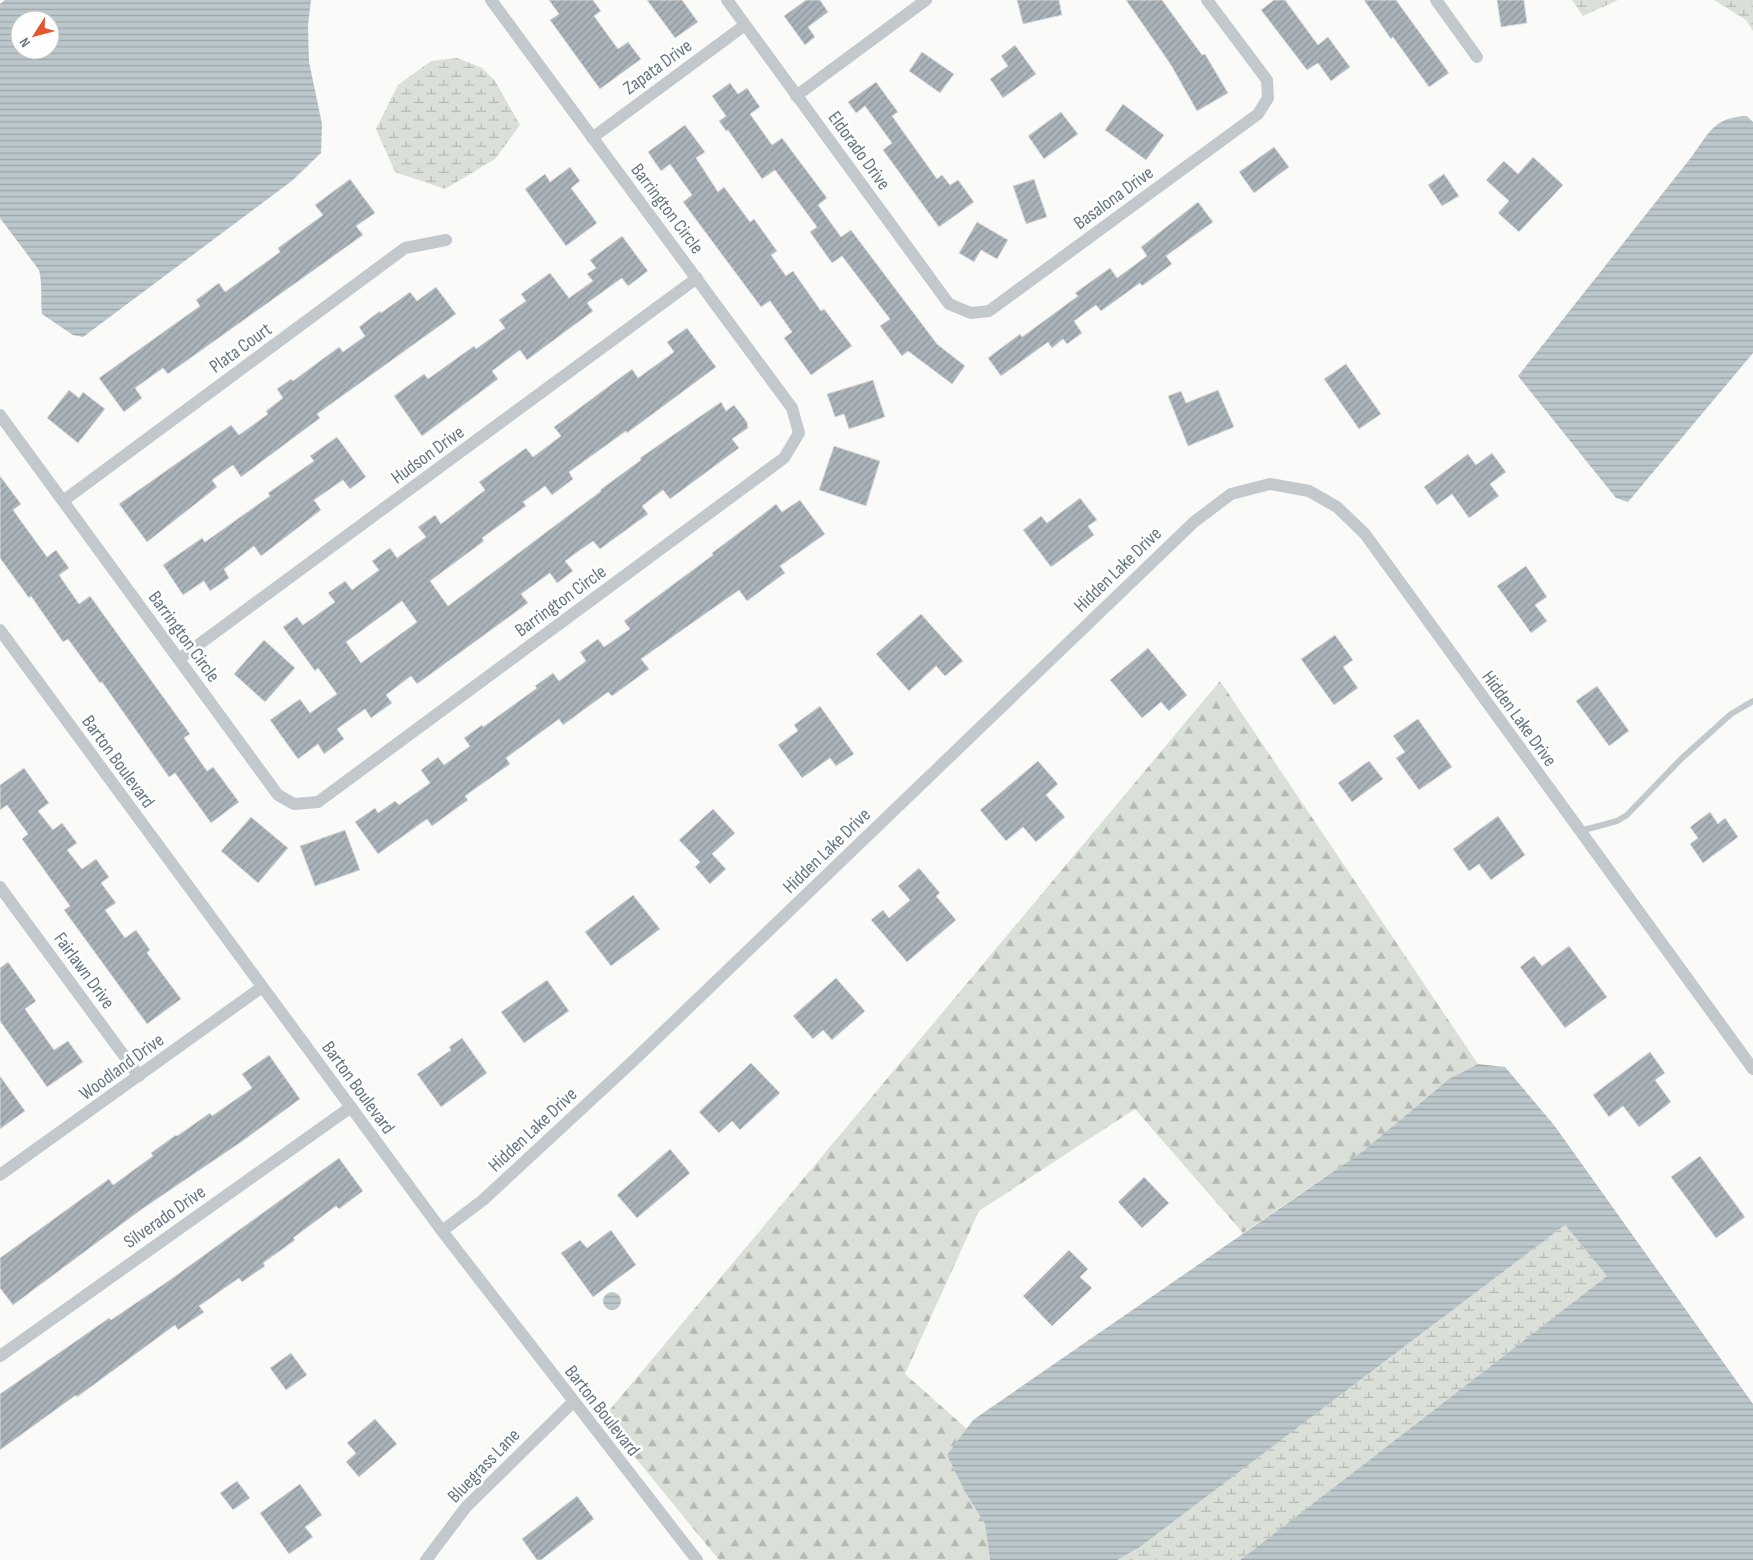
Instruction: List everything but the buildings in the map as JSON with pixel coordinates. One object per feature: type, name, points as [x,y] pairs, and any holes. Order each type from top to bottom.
[{"type":"street","name":"Barrington Circle","points":[[0,415],[278,795],[294,804],[318,802],[784,458],[799,433],[792,408],[491,0]]},
{"type":"street","name":"Eldorado Drive","points":[[727,0],[949,304],[971,314]]},
{"type":"street","points":[[796,96],[926,0]]},
{"type":"street","name":"Basalona Drive","points":[[971,314],[989,311],[1258,114],[1268,98],[1267,80],[1207,0]]},
{"type":"street","points":[[1436,0],[1477,57]]},
{"type":"street","name":"Zapata Drive","points":[[592,138],[745,25]]},
{"type":"street","name":"Plata Court","points":[[63,501],[406,248],[446,240]]},
{"type":"street","name":"Hudson Drive","points":[[179,659],[697,278]]},
{"type":"street","name":"Hidden Lake Drive","points":[[442,1231],[483,1200],[631,1063],[1194,522],[1231,494],[1270,484],[1309,491],[1337,507],[1365,534],[1579,832],[1753,1069]]},
{"type":"street","name":"Barton Boulevard","points":[[0,630],[442,1231],[572,1402],[697,1560]]},
{"type":"street","name":"Fairlawn Drive","points":[[0,887],[139,1076]]},
{"type":"street","name":"Woodland Drive","points":[[0,1175],[262,987]]},
{"type":"street","name":"Silverado Drive","points":[[0,1356],[351,1106]]},
{"type":"street","name":"Bluegrass Lane","points":[[426,1560],[466,1507],[572,1402]]},
{"type":"lane","points":[[1579,832],[1617,822],[1681,759],[1731,714],[1753,701]]},
{"type":"green space","points":[[1572,0],[1618,0],[1583,16]]},
{"type":"green space","points":[[1714,0],[1753,0],[1753,31],[1746,20]]},
{"type":"green space","points":[[457,58],[482,68],[495,81],[520,125],[495,159],[445,189],[395,172],[376,129],[398,85],[431,61]]},
{"type":"green space","points":[[1220,681],[1478,1064],[1449,1079],[1363,1151],[1243,1233],[1135,1109],[979,1211],[905,1374],[967,1429],[947,1455],[964,1490],[985,1524],[990,1560],[719,1560],[603,1418]]},
{"type":"green space","points":[[1565,1225],[1607,1276],[1240,1560],[1117,1560],[1140,1547]]},
{"type":"shaded area","points":[[5,0],[311,0],[308,26],[309,62],[322,124],[321,153],[293,180],[83,337],[73,335],[42,314],[39,270],[0,218],[0,4]]},
{"type":"shaded area","points":[[1747,116],[1753,122],[1753,353],[1628,502],[1616,498],[1518,376],[1693,155],[1709,132],[1720,122],[1727,119]]},
{"type":"shaded area","points":[[1478,1064],[1505,1067],[1554,1125],[1753,1404],[1753,1560],[1240,1560],[1607,1276],[1565,1225],[1140,1547],[1117,1560],[990,1560],[985,1524],[964,1490],[947,1455],[973,1420],[1363,1151],[1449,1079]]},
{"type":"shaded area","points":[[612,1292],[618,1295],[621,1301],[618,1307],[612,1310],[606,1307],[603,1301],[606,1295]]}]
